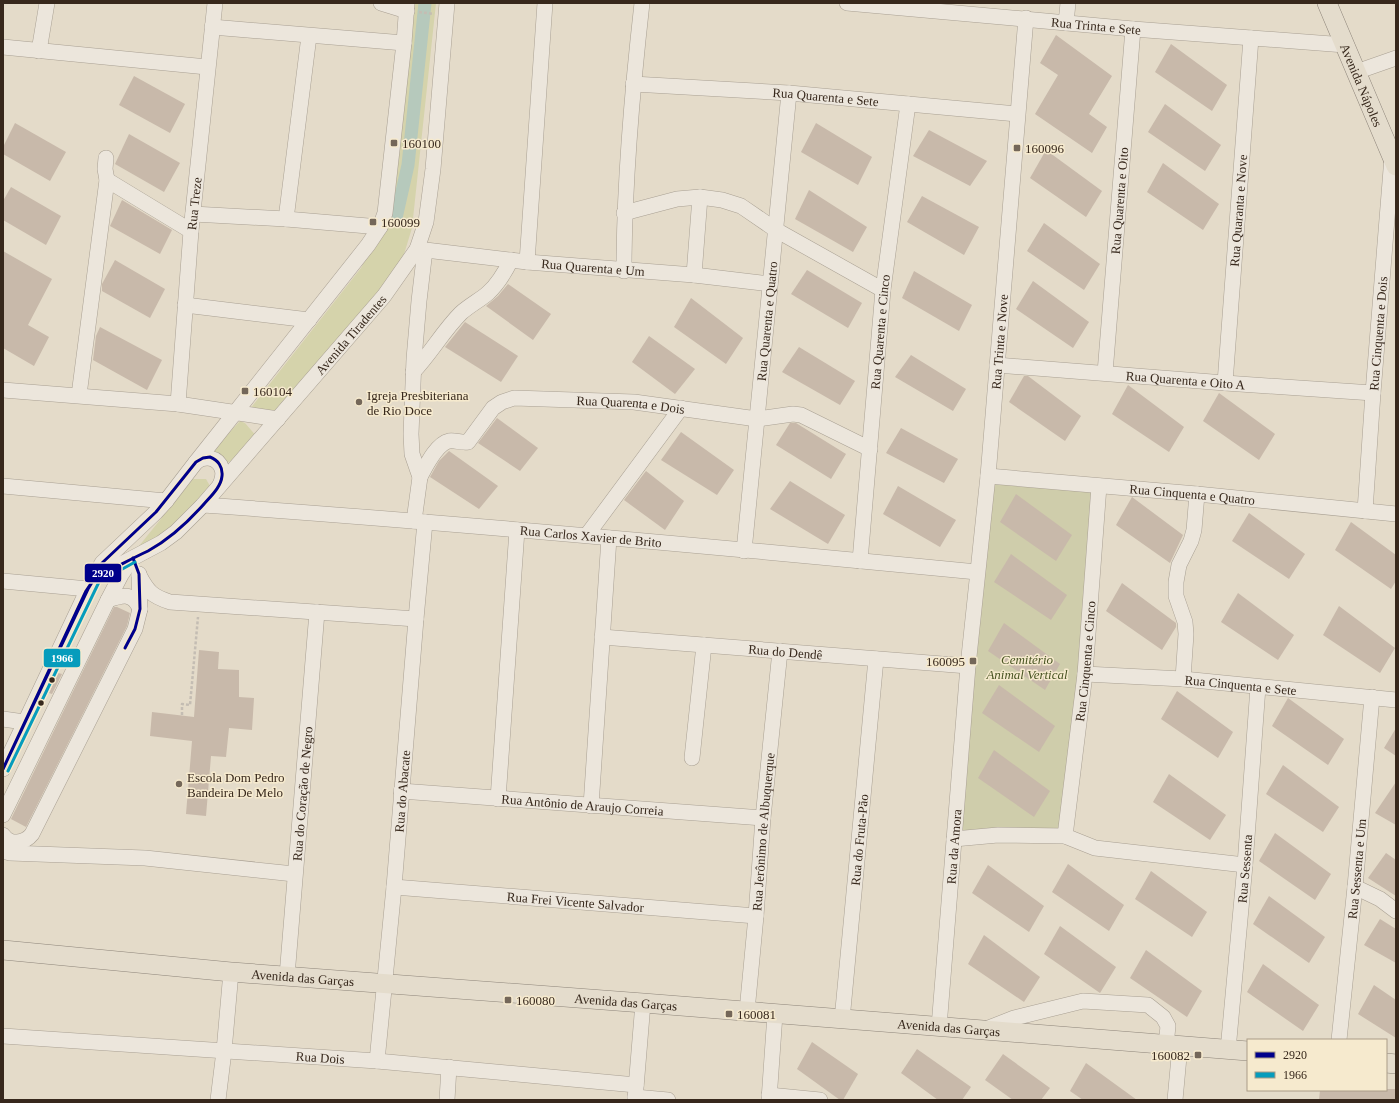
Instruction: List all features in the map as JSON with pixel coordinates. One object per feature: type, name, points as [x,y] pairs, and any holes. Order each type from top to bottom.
[{"type":"main road","name":"Avenida Nápoles","points":[[1327,3],[1394,162]]},
{"type":"main road","name":"Avenida das Garças","points":[[3,950],[232,972],[747,1011],[842,1020],[1247,1052]]},
{"type":"street","points":[[39,51],[47,3]]},
{"type":"street","name":"Rua Treze","points":[[178,404],[191,231],[214,3]]},
{"type":"street","points":[[3,769],[24,722],[102,563],[166,501],[368,245],[380,227],[385,214],[404,43],[410,9],[381,3]]},
{"type":"street","name":"Avenida Tiradentes","points":[[91,583],[161,543],[176,532],[203,505],[384,296],[421,249],[433,169],[447,3]]},
{"type":"street","points":[[528,262],[545,3]]},
{"type":"street","points":[[624,270],[624,213],[633,84],[642,3]]},
{"type":"street","name":"Rua Trinta e Sete","points":[[847,3],[1026,18],[1133,29],[1346,45]]},
{"type":"street","points":[[1066,22],[1068,3]]},
{"type":"street","name":"Rua Trinta e Nove","points":[[968,666],[988,476],[1026,18]]},
{"type":"street","points":[[212,27],[404,43]]},
{"type":"street","name":"Rua Quarenta e Oito","points":[[1104,373],[1133,29]]},
{"type":"street","points":[[286,219],[309,36]]},
{"type":"street","name":"Rua Quaranta e Nove","points":[[1225,383],[1251,38]]},
{"type":"street","points":[[3,47],[207,67]]},
{"type":"street","points":[[1356,72],[1396,58]]},
{"type":"street","name":"Rua Quarenta e Sete","points":[[633,84],[789,93],[1017,114]]},
{"type":"street","name":"Rua Quarenta e Quatro","points":[[744,550],[789,93]]},
{"type":"street","name":"Rua Quarenta e Cinco","points":[[860,561],[883,290],[908,104]]},
{"type":"street","points":[[79,395],[107,180],[105,169],[106,158]]},
{"type":"street","name":"Rua Cinquenta e Dois","points":[[1365,511],[1373,393],[1394,162]]},
{"type":"street","points":[[107,180],[191,231]]},
{"type":"street","points":[[624,213],[678,198],[700,197],[722,200],[741,206],[776,230],[883,290]]},
{"type":"street","points":[[694,275],[700,197]]},
{"type":"street","points":[[193,214],[286,219],[380,227]]},
{"type":"street","points":[[420,477],[412,454],[411,434],[413,372],[419,301],[421,249]]},
{"type":"street","name":"Rua Quarenta e Um","points":[[421,249],[528,262],[694,275],[770,284]]},
{"type":"street","points":[[413,372],[426,359],[440,337],[462,312],[489,292],[502,278],[511,260]]},
{"type":"street","points":[[185,305],[309,320]]},
{"type":"street","name":"Rua Quarenta e Oito A","points":[[997,365],[1373,393]]},
{"type":"street","points":[[3,390],[178,404],[278,419]]},
{"type":"street","name":"Rua Quarenta e Dois","points":[[420,477],[430,458],[444,443],[453,441],[468,442],[493,408],[502,402],[514,398],[634,402],[757,419],[793,414],[801,415],[870,450]]},
{"type":"street","points":[[587,536],[681,408]]},
{"type":"street","points":[[196,462],[208,457],[216,460],[222,469],[223,474],[220,485]]},
{"type":"street","name":"Rua Cinquenta e Quatro","points":[[988,476],[1197,494],[1396,514]]},
{"type":"street","name":"Rua do Abacate","points":[[377,1061],[394,887],[416,619],[420,521],[420,477]]},
{"type":"street","points":[[3,486],[166,501]]},
{"type":"street","name":"Rua Cinquenta e Cinco","points":[[1065,836],[1085,674],[1099,486]]},
{"type":"street","points":[[1183,679],[1186,634],[1185,622],[1176,596],[1176,582],[1179,565],[1191,541],[1194,530],[1197,494]]},
{"type":"street","name":"Rua Carlos Xavier de Brito","points":[[203,505],[420,521],[977,572]]},
{"type":"street","points":[[3,815],[108,600],[121,575],[133,558],[139,538],[156,512]]},
{"type":"street","points":[[498,799],[517,530]]},
{"type":"street","points":[[591,806],[608,538]]},
{"type":"street","points":[[133,558],[146,589],[156,597],[170,602],[416,619]]},
{"type":"street","points":[[3,834],[7,839],[16,842],[26,840],[32,834],[135,629],[140,609],[139,574]]},
{"type":"street","points":[[3,581],[91,583]]},
{"type":"street","points":[[108,600],[128,596],[134,599],[140,609]]},
{"type":"street","name":"Rua do Coração de Negro","points":[[287,976],[294,874],[317,612]]},
{"type":"street","name":"Rua do Dendê","points":[[602,637],[968,666]]},
{"type":"street","points":[[692,758],[704,645]]},
{"type":"street","name":"Rua Jerônimo de Albuquerque","points":[[747,1011],[763,818],[780,652]]},
{"type":"street","name":"Rua do Fruta-Pão","points":[[842,1020],[876,659]]},
{"type":"street","name":"Rua da Amora","points":[[939,1027],[968,666]]},
{"type":"street","name":"Rua Cinquenta e Sete","points":[[1085,674],[1183,679],[1396,700]]},
{"type":"street","name":"Rua Sessenta","points":[[1228,1050],[1245,865],[1258,687]]},
{"type":"street","name":"Rua Sessenta e Um","points":[[1339,1039],[1355,887],[1372,697]]},
{"type":"street","points":[[3,719],[24,722]]},
{"type":"street","name":"Rua Antônio de Araujo Correia","points":[[401,791],[763,818]]},
{"type":"street","points":[[954,839],[998,835],[1065,836],[1095,848],[1245,865]]},
{"type":"street","points":[[5,856],[145,858],[294,874]]},
{"type":"street","name":"Rua Frei Vicente Salvador","points":[[394,887],[756,916]]},
{"type":"street","points":[[1355,887],[1380,899],[1396,911]]},
{"type":"street","points":[[218,1100],[232,972]]},
{"type":"street","points":[[982,1030],[1014,1018],[1083,1001],[1148,1005],[1163,1017],[1168,1026],[1173,1045],[1175,1100]]},
{"type":"street","points":[[635,1094],[643,1003]]},
{"type":"street","points":[[775,1014],[769,1097],[820,1100]]},
{"type":"street","name":"Rua Dois","points":[[3,1036],[449,1067],[668,1100]]},
{"type":"street","points":[[447,1100],[449,1067]]},
{"type":"path","points":[[410,9],[436,14]]},
{"type":"path","points":[[182,715],[182,704],[190,705],[198,603]]},
{"type":"shaded area","points":[[407,3],[436,3],[412,228],[398,274],[283,410],[249,410],[361,268],[386,221]]},
{"type":"shaded area","points":[[240,421],[245,423],[257,437],[237,457],[224,465],[213,450]]},
{"type":"shaded area","points":[[193,479],[206,479],[210,486],[168,537],[135,551]]},
{"type":"green space","name":"Cemitério Animal Vertical","points":[[988,476],[1099,486],[1065,836],[954,839]]},
{"type":"building","points":[[1056,35],[1112,76],[1089,114],[1107,127],[1092,153],[1035,114],[1058,75],[1040,63]]},
{"type":"building","points":[[1171,44],[1227,85],[1212,111],[1155,72]]},
{"type":"building","points":[[134,76],[185,104],[170,133],[119,105]]},
{"type":"building","points":[[1165,104],[1221,145],[1205,171],[1148,132]]},
{"type":"building","points":[[15,123],[66,152],[50,181],[3,154],[3,147]]},
{"type":"building","points":[[816,123],[872,157],[858,185],[801,152]]},
{"type":"building","points":[[929,130],[987,161],[970,186],[913,156]]},
{"type":"building","points":[[129,134],[180,163],[164,192],[115,164]]},
{"type":"building","points":[[1046,150],[1102,191],[1086,217],[1030,178]]},
{"type":"building","points":[[1163,163],[1219,204],[1203,230],[1147,192]]},
{"type":"building","points":[[11,187],[61,216],[46,245],[3,220],[3,201]]},
{"type":"building","points":[[809,190],[867,227],[853,252],[795,219]]},
{"type":"building","points":[[922,196],[979,227],[964,255],[907,222]]},
{"type":"building","points":[[122,200],[172,230],[160,254],[110,226]]},
{"type":"building","points":[[1044,223],[1100,264],[1084,290],[1027,251]]},
{"type":"building","points":[[3,251],[52,279],[28,325],[49,337],[34,366],[3,348]]},
{"type":"building","points":[[115,260],[165,289],[150,318],[102,291],[102,284]]},
{"type":"building","points":[[807,270],[862,303],[848,328],[791,294]]},
{"type":"building","points":[[914,271],[972,305],[959,331],[902,298]]},
{"type":"building","points":[[1033,281],[1089,322],[1073,348],[1016,309]]},
{"type":"building","points":[[508,284],[551,314],[533,340],[486,306],[498,296]]},
{"type":"building","points":[[691,298],[743,338],[726,364],[674,327]]},
{"type":"building","points":[[465,322],[518,356],[501,382],[445,347]]},
{"type":"building","points":[[100,327],[162,360],[147,390],[93,360],[96,336]]},
{"type":"building","points":[[649,336],[695,369],[675,394],[632,362]]},
{"type":"building","points":[[799,347],[855,381],[840,405],[782,372]]},
{"type":"building","points":[[911,355],[966,389],[953,411],[895,377]]},
{"type":"building","points":[[1024,376],[1028,376],[1081,416],[1065,441],[1009,402]]},
{"type":"building","points":[[1128,385],[1184,427],[1169,452],[1112,414]]},
{"type":"building","points":[[1219,393],[1275,434],[1259,460],[1203,421]]},
{"type":"building","points":[[497,418],[538,448],[520,471],[478,443]]},
{"type":"building","points":[[790,423],[796,423],[846,454],[831,479],[776,445]]},
{"type":"building","points":[[901,428],[958,459],[944,483],[886,453]]},
{"type":"building","points":[[681,432],[734,470],[717,495],[661,460]]},
{"type":"building","points":[[449,451],[498,486],[479,509],[430,477],[439,461]]},
{"type":"building","points":[[646,471],[684,501],[665,530],[624,500]]},
{"type":"building","points":[[790,481],[845,515],[828,544],[770,509]]},
{"type":"building","points":[[898,486],[956,520],[940,547],[883,514]]},
{"type":"building","points":[[1016,494],[1072,535],[1056,561],[1000,522]]},
{"type":"building","points":[[1132,497],[1183,535],[1170,563],[1116,525]]},
{"type":"building","points":[[1249,513],[1305,554],[1289,579],[1232,541]]},
{"type":"building","points":[[1351,522],[1396,555],[1396,581],[1391,589],[1335,550]]},
{"type":"building","points":[[1011,554],[1067,595],[1051,620],[994,582]]},
{"type":"building","points":[[1122,583],[1176,623],[1176,627],[1162,650],[1106,611]]},
{"type":"building","points":[[1238,593],[1294,635],[1278,660],[1221,622]]},
{"type":"building","points":[[1339,606],[1395,648],[1380,673],[1323,635]]},
{"type":"building","points":[[114,607],[130,613],[127,626],[26,827],[11,819]]},
{"type":"building","points":[[1004,623],[1060,664],[1045,690],[988,651]]},
{"type":"building","points":[[199,650],[219,652],[218,669],[239,670],[239,697],[254,698],[252,730],[229,728],[226,757],[211,756],[206,816],[186,814],[192,741],[150,736],[152,712],[194,717]]},
{"type":"building","points":[[58,673],[62,674],[52,694],[49,693]]},
{"type":"building","points":[[999,685],[1055,726],[1039,752],[982,713]]},
{"type":"building","points":[[1177,691],[1233,732],[1218,758],[1161,719]]},
{"type":"building","points":[[1288,698],[1344,739],[1328,765],[1272,726]]},
{"type":"building","points":[[1396,728],[1396,756],[1384,748]]},
{"type":"building","points":[[994,750],[1050,791],[1034,817],[978,778]]},
{"type":"building","points":[[1283,765],[1339,807],[1323,832],[1266,794]]},
{"type":"building","points":[[1169,774],[1226,815],[1210,840],[1153,802]]},
{"type":"building","points":[[1396,782],[1396,825],[1375,813]]},
{"type":"building","points":[[1275,833],[1331,874],[1315,900],[1259,861]]},
{"type":"building","points":[[1386,853],[1396,860],[1396,896],[1368,878]]},
{"type":"building","points":[[1068,864],[1124,905],[1109,931],[1052,892]]},
{"type":"building","points":[[988,865],[1044,906],[1029,932],[972,893]]},
{"type":"building","points":[[1151,871],[1207,912],[1192,937],[1135,899]]},
{"type":"building","points":[[1269,896],[1325,937],[1309,963],[1253,924]]},
{"type":"building","points":[[1380,919],[1396,929],[1396,963],[1364,945]]},
{"type":"building","points":[[1060,926],[1116,967],[1100,993],[1044,954]]},
{"type":"building","points":[[984,935],[1040,977],[1024,1002],[968,964]]},
{"type":"building","points":[[1146,950],[1202,991],[1187,1017],[1130,978]]},
{"type":"building","points":[[1263,964],[1319,1005],[1303,1031],[1247,992]]},
{"type":"building","points":[[1374,985],[1396,1000],[1396,1038],[1358,1014]]},
{"type":"building","points":[[812,1042],[858,1074],[843,1100],[840,1100],[797,1069]]},
{"type":"building","points":[[917,1049],[971,1087],[962,1100],[938,1100],[901,1073]]},
{"type":"building","points":[[1003,1054],[1050,1088],[1041,1100],[1013,1100],[985,1080]]},
{"type":"building","points":[[1086,1063],[1137,1100],[1083,1100],[1070,1091]]},
{"type":"building","points":[[1387,1089],[1396,1089],[1396,1100],[1319,1100],[1320,1091],[1387,1091]]},
{"type":"waterway","points":[[396,218],[408,165],[425,3]]},
{"type":"transit line","name":"2920","points":[[210,457],[218,462],[221,467],[221,480],[215,491],[198,511],[164,541],[94,579],[102,563],[156,512],[196,462],[203,458],[210,457]]},
{"type":"transit line","name":"2920","points":[[125,648],[135,629],[140,609],[139,574],[133,558]]},
{"type":"transit line","name":"1966","points":[[8,771],[99,582],[135,562]]},
{"type":"transit line","name":"2920","points":[[94,579],[88,589],[3,769],[86,591],[94,579]]},
{"type":"place","name":"160100","points":[[394,143]]},
{"type":"place","name":"160096","points":[[1017,148]]},
{"type":"place","name":"160099","points":[[373,222]]},
{"type":"place","name":"160104","points":[[245,391]]},
{"type":"place","name":"Igreja Presbiteriana de Rio Doce","points":[[359,402]]},
{"type":"place","name":"160095","points":[[973,661]]},
{"type":"place","name":"Escola Dom Pedro Bandeira De Melo","points":[[179,784]]},
{"type":"place","name":"160080","points":[[508,1000]]},
{"type":"place","name":"160081","points":[[729,1014]]},
{"type":"place","name":"160082","points":[[1198,1055]]}]
